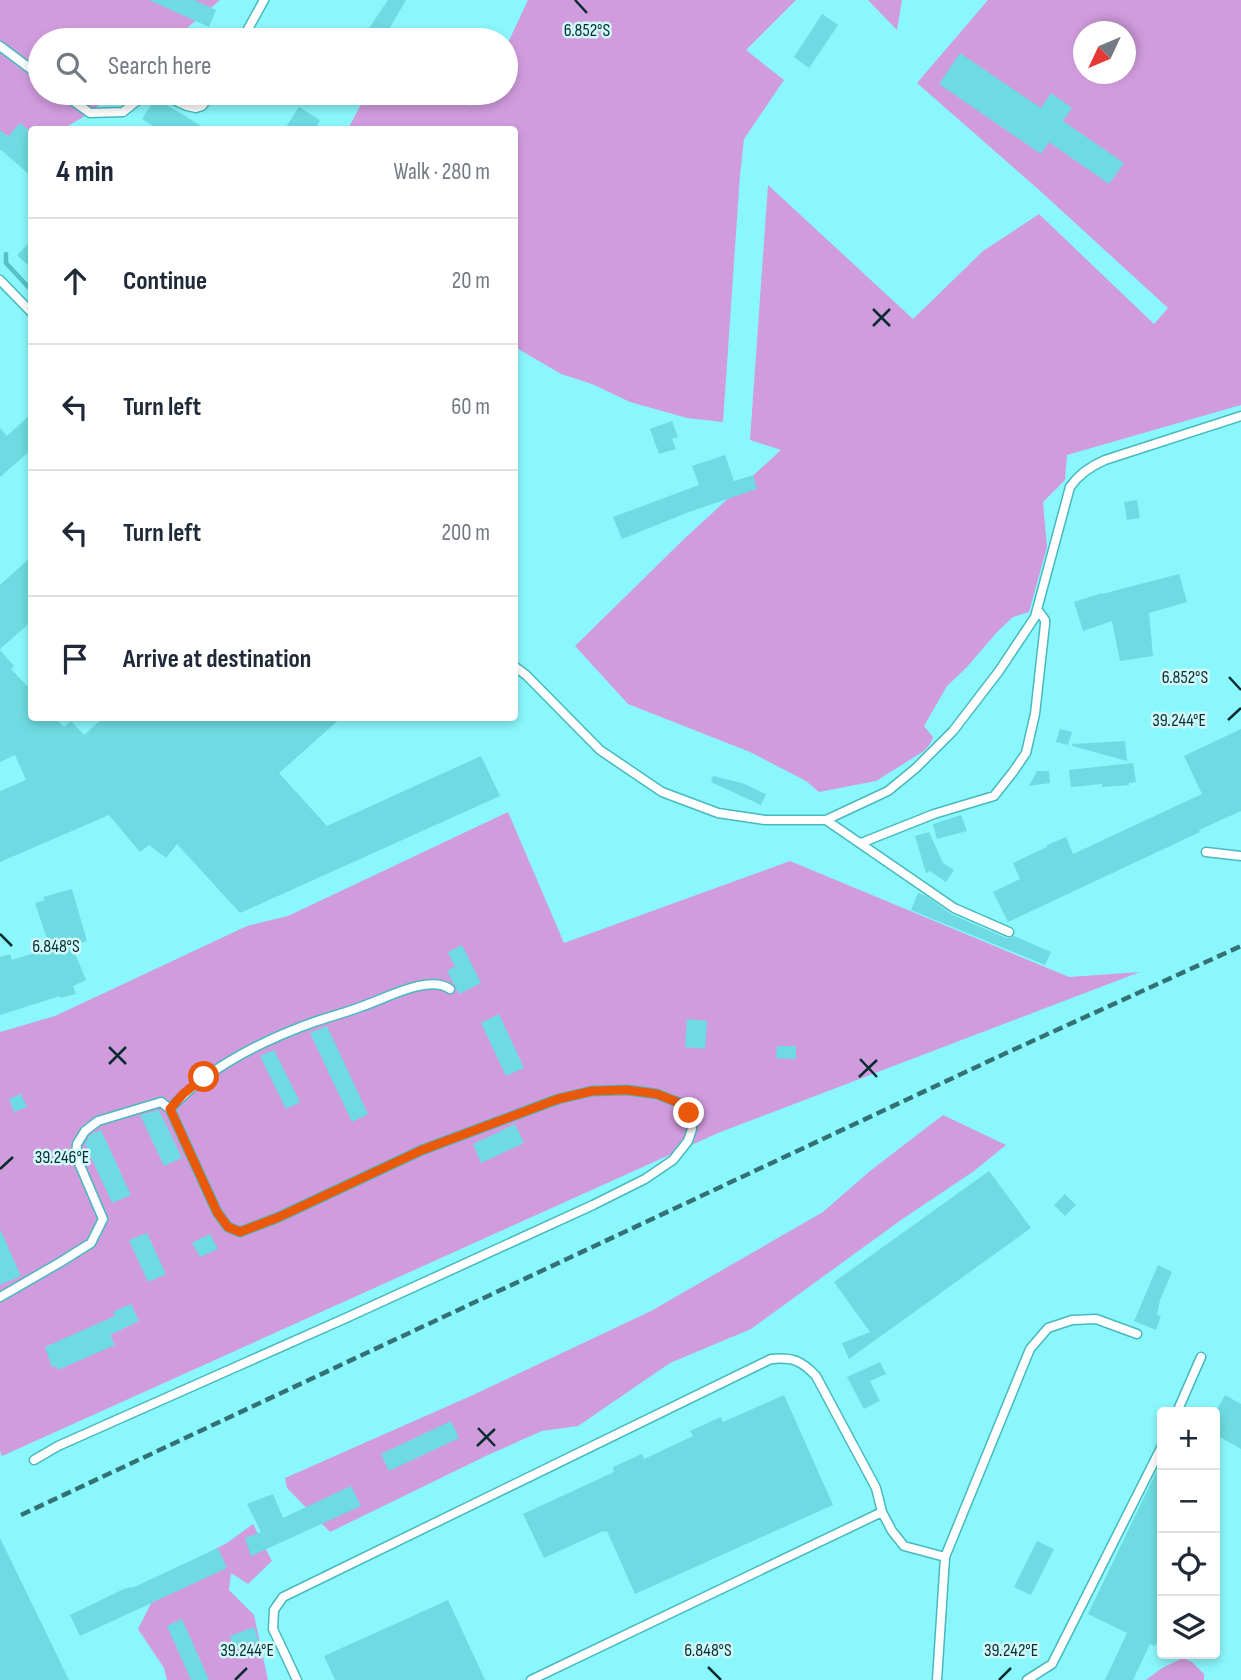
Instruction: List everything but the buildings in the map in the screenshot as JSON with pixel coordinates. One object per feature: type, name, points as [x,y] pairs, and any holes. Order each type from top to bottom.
[{"type":"lane","points":[[249,28],[264,0]]},
{"type":"lane","points":[[0,46],[28,67]]},
{"type":"lane","points":[[79,105],[90,113],[123,112],[132,105]]},
{"type":"lane","points":[[185,105],[196,108],[203,105]]},
{"type":"lane","points":[[0,280],[28,309]]},
{"type":"lane","points":[[518,669],[600,750],[662,792],[718,813],[765,820],[826,820],[888,792],[916,768],[953,731],[999,671],[1035,617],[1070,487],[1074,481],[1090,467],[1105,460],[1241,416]]},
{"type":"lane","points":[[860,843],[934,814],[994,796],[1013,772],[1026,753],[1035,714],[1045,624],[1037,608]]},
{"type":"lane","points":[[826,820],[954,908],[1009,932]]},
{"type":"lane","points":[[1206,852],[1241,856]]},
{"type":"lane","points":[[170,1109],[204,1077],[282,1035],[398,991],[428,985],[445,985],[450,989]]},
{"type":"lane","points":[[0,1297],[91,1243],[98,1230],[103,1219],[76,1156],[77,1144],[85,1131],[98,1121],[161,1102],[170,1109],[217,1212],[228,1227],[240,1232],[279,1217],[422,1150],[558,1099],[592,1091],[627,1090],[657,1094],[677,1102],[689,1113],[692,1129],[688,1141],[673,1160],[645,1179],[333,1324],[58,1446],[34,1460]]},
{"type":"lane","points":[[937,1680],[945,1557],[1030,1349],[1048,1328],[1072,1320],[1096,1319],[1137,1334]]},
{"type":"lane","points":[[1179,1407],[1201,1357]]},
{"type":"lane","points":[[297,1680],[273,1629],[274,1610],[283,1597],[771,1359],[796,1360],[816,1376],[876,1488],[882,1512],[904,1546],[945,1557]]},
{"type":"lane","points":[[1027,1680],[1052,1664],[1157,1456]]},
{"type":"lane","points":[[531,1680],[882,1512]]},
{"type":"shaded area","points":[[0,0],[220,0],[187,28],[28,28],[28,105],[99,105],[68,126],[28,126],[28,146],[0,132]]},
{"type":"shaded area","points":[[528,0],[796,0],[746,50],[784,80],[744,139],[723,422],[687,418],[630,402],[592,384],[561,374],[518,349],[518,126],[350,126],[361,105],[518,105],[518,28],[515,28]]},
{"type":"shaded area","points":[[868,0],[902,0],[897,30]]},
{"type":"shaded area","points":[[988,0],[1241,0],[1241,405],[1067,455],[1065,480],[1043,502],[1047,547],[1029,612],[1013,617],[947,686],[924,726],[933,737],[924,751],[876,781],[819,792],[806,781],[750,752],[628,704],[575,646],[684,539],[781,450],[750,440],[768,185],[913,319],[983,251],[1039,214],[1154,324],[1168,308],[917,83]]},
{"type":"shaded area","points":[[508,812],[564,943],[790,861],[1069,977],[1140,972],[718,1133],[2,1456],[0,1032],[55,1016],[247,926],[288,916]]},
{"type":"shaded area","points":[[943,1115],[1006,1145],[974,1171],[901,1220],[751,1329],[670,1363],[578,1426],[542,1431],[330,1532],[287,1488],[285,1478],[473,1395],[651,1311],[823,1212],[870,1171]]},
{"type":"shaded area","points":[[253,1524],[272,1561],[248,1584],[231,1573],[229,1590],[254,1615],[268,1680],[167,1680],[164,1668],[138,1629],[166,1574],[227,1543]]},
{"type":"shaded area","points":[[1185,1659],[1204,1674],[1204,1680],[1146,1680],[1162,1668]]},
{"type":"waterway","points":[[6,254],[6,263],[28,287]]},
{"type":"railway","points":[[21,1515],[1004,1054],[1241,946]]},
{"type":"route","points":[[204,1077],[170,1109],[217,1212],[228,1227],[240,1232],[279,1217],[422,1150],[558,1099],[592,1091],[627,1090],[657,1094],[677,1102],[689,1113]]}]
